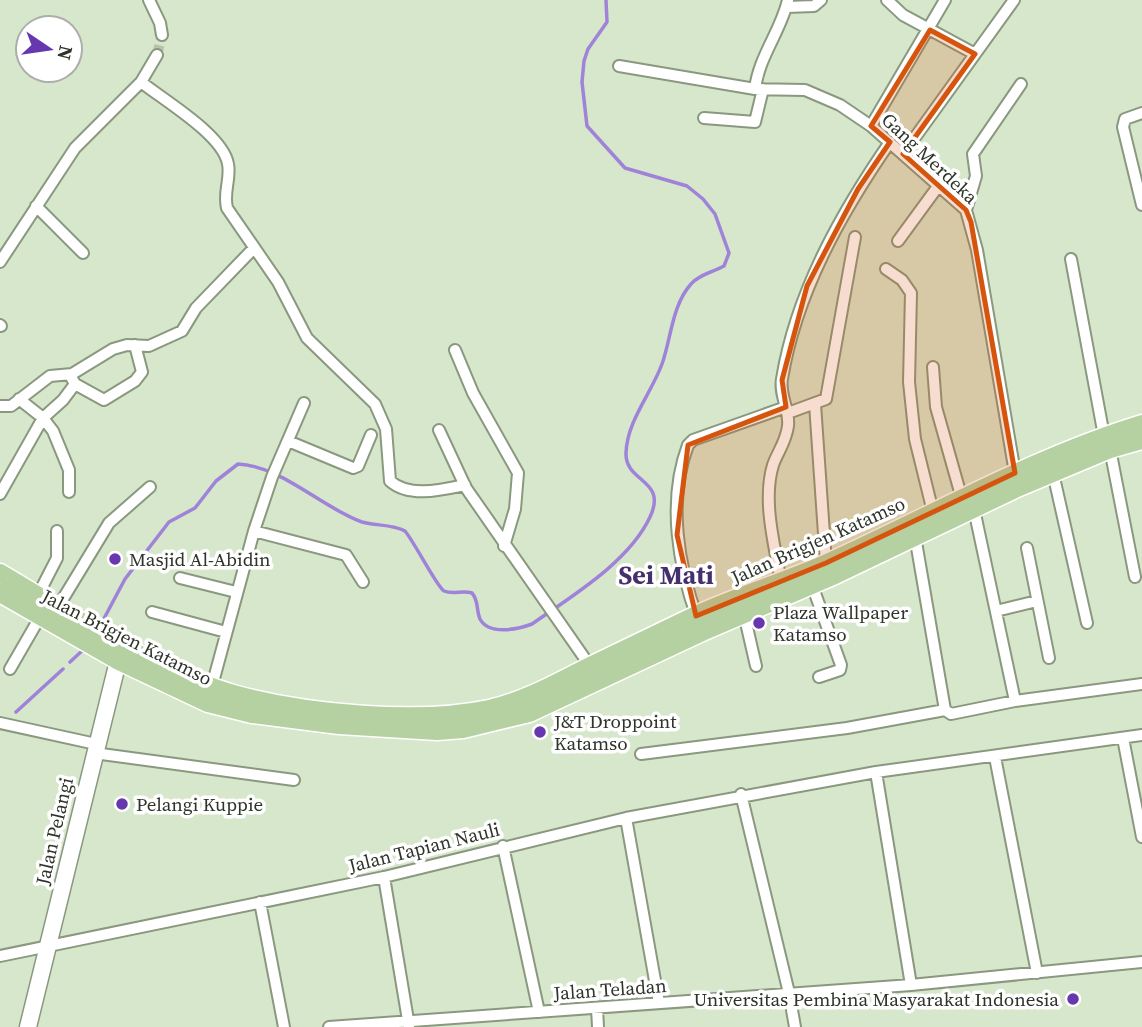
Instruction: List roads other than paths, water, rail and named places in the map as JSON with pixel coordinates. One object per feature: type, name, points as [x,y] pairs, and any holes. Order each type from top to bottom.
[{"type":"main road","name":"Jalan Brigjen Katamso","points":[[0,593],[40,617],[78,629],[111,647],[185,694],[232,710],[339,726],[437,731],[506,721],[529,713],[781,582],[933,512],[968,504],[1053,473],[1142,424]]},
{"type":"main road","name":"Jalan Brigjen Katamso","points":[[111,647],[212,686],[255,699],[300,707],[439,716],[491,708],[518,701],[590,666],[699,624],[744,614],[812,585],[915,536],[1015,473],[1107,443],[1142,440]]},
{"type":"main road","name":"Jalan Brigjen Katamso","points":[[0,573],[58,607],[78,629]]},
{"type":"main road","name":"Jalan Pelangi","points":[[28,1027],[95,748],[111,647]]},
{"type":"street","points":[[149,0],[160,23],[162,35]]},
{"type":"street","points":[[704,118],[755,122],[763,58],[788,4],[814,6],[821,0]]},
{"type":"street","points":[[887,0],[903,15],[975,54]]},
{"type":"street","points":[[871,126],[930,30],[945,0]]},
{"type":"street","points":[[903,154],[1014,0]]},
{"type":"street","points":[[0,262],[75,148],[141,82],[157,55]]},
{"type":"street","name":"Gang Merdeka","points":[[619,66],[759,89],[805,90],[840,106],[871,126],[966,210],[977,250],[1015,473]]},
{"type":"street","points":[[141,82],[224,149],[229,167],[225,188],[227,208],[278,282],[307,338],[378,410],[386,429],[390,481],[402,489],[412,491],[465,485]]},
{"type":"street","points":[[966,210],[976,176],[973,154],[1021,84]]},
{"type":"street","points":[[1142,113],[1125,119],[1123,127],[1142,205]]},
{"type":"street","points":[[781,582],[772,533],[770,490],[773,467],[784,448],[787,410],[782,380],[807,286],[858,189],[890,142]]},
{"type":"street","points":[[898,241],[939,186]]},
{"type":"street","points":[[37,206],[83,253]]},
{"type":"street","points":[[699,624],[684,579],[677,535],[678,498],[688,445],[693,440],[826,399],[855,237]]},
{"type":"street","points":[[0,494],[43,418],[63,400],[72,379],[98,356],[135,345],[149,346],[182,331],[196,308],[253,248]]},
{"type":"street","points":[[1071,259],[1135,577]]},
{"type":"street","points":[[886,269],[902,280],[911,293],[909,382],[915,439],[933,512]]},
{"type":"street","points":[[0,406],[11,406],[50,376],[72,379],[103,400],[135,381],[143,367],[135,345]]},
{"type":"street","points":[[454,350],[472,393],[518,473],[515,509],[504,546]]},
{"type":"street","points":[[933,367],[936,407],[968,504],[996,611],[1015,701]]},
{"type":"street","points":[[19,399],[43,418],[53,431],[69,470],[69,492]]},
{"type":"street","points":[[212,686],[254,531],[272,477],[304,403]]},
{"type":"street","points":[[815,404],[826,563]]},
{"type":"street","points":[[439,430],[465,485],[504,546],[590,666]]},
{"type":"street","points":[[288,441],[353,468],[358,466],[371,435]]},
{"type":"street","points":[[1053,473],[1087,623]]},
{"type":"street","points":[[58,607],[109,523],[150,486]]},
{"type":"street","points":[[38,595],[57,558],[57,531]]},
{"type":"street","points":[[254,531],[346,555],[363,582]]},
{"type":"street","points":[[915,536],[945,710]]},
{"type":"street","points":[[1027,548],[1049,658]]},
{"type":"street","points":[[180,578],[236,592]]},
{"type":"street","points":[[812,585],[841,665],[840,670],[819,677]]},
{"type":"street","points":[[996,611],[1037,601]]},
{"type":"street","points":[[152,612],[226,632]]},
{"type":"street","points":[[744,614],[755,666]]},
{"type":"street","points":[[10,669],[40,617]]},
{"type":"street","points":[[641,754],[846,728],[945,710],[951,714],[1015,701],[1142,684]]},
{"type":"street","points":[[0,723],[95,748],[294,780]]},
{"type":"street","points":[[911,985],[876,772],[1142,736]]},
{"type":"street","points":[[1123,738],[1142,837]]},
{"type":"street","points":[[995,757],[1037,973]]},
{"type":"street","name":"Jalan Tapian Nauli","points":[[0,956],[384,877],[626,818],[741,794],[876,772]]},
{"type":"street","points":[[741,794],[795,1027]]},
{"type":"street","points":[[626,818],[659,1003]]},
{"type":"street","points":[[503,846],[539,1012]]},
{"type":"street","points":[[384,877],[409,1023]]},
{"type":"street","points":[[260,902],[284,1027]]},
{"type":"street","name":"Jalan Teladan","points":[[329,1027],[911,985],[1142,962]]},
{"type":"street","points":[[597,1008],[597,1027]]},
{"type":"waterway","points":[[100,626],[125,579],[169,522],[195,508],[216,481],[238,464],[270,472],[347,516],[405,531],[441,588],[447,592],[472,593],[480,619],[490,628],[512,629],[532,624],[598,577],[641,533],[650,517],[654,495],[627,463],[630,430],[662,364],[676,312],[685,292],[698,278],[724,266],[729,253],[715,214],[703,199],[687,186],[625,168],[587,126],[582,82],[584,61],[588,49],[607,22],[606,0]]},
{"type":"waterway","points":[[70,662],[84,649]]},
{"type":"waterway","points":[[16,712],[63,669]]},
{"type":"tunnel","points":[[157,55],[162,35]]},
{"type":"place","name":"Masjid Al-Abidin","points":[[115,559]]},
{"type":"place","name":"Plaza Wallpaper Katamso","points":[[759,623]]},
{"type":"place","name":"J&T Droppoint Katamso","points":[[540,732]]},
{"type":"place","name":"Pelangi Kuppie","points":[[122,804]]},
{"type":"place","name":"Universitas Pembina Masyarakat Indonesia","points":[[1073,999]]},
{"type":"district","name":"Sei Mati","points":[[666,575]]}]
